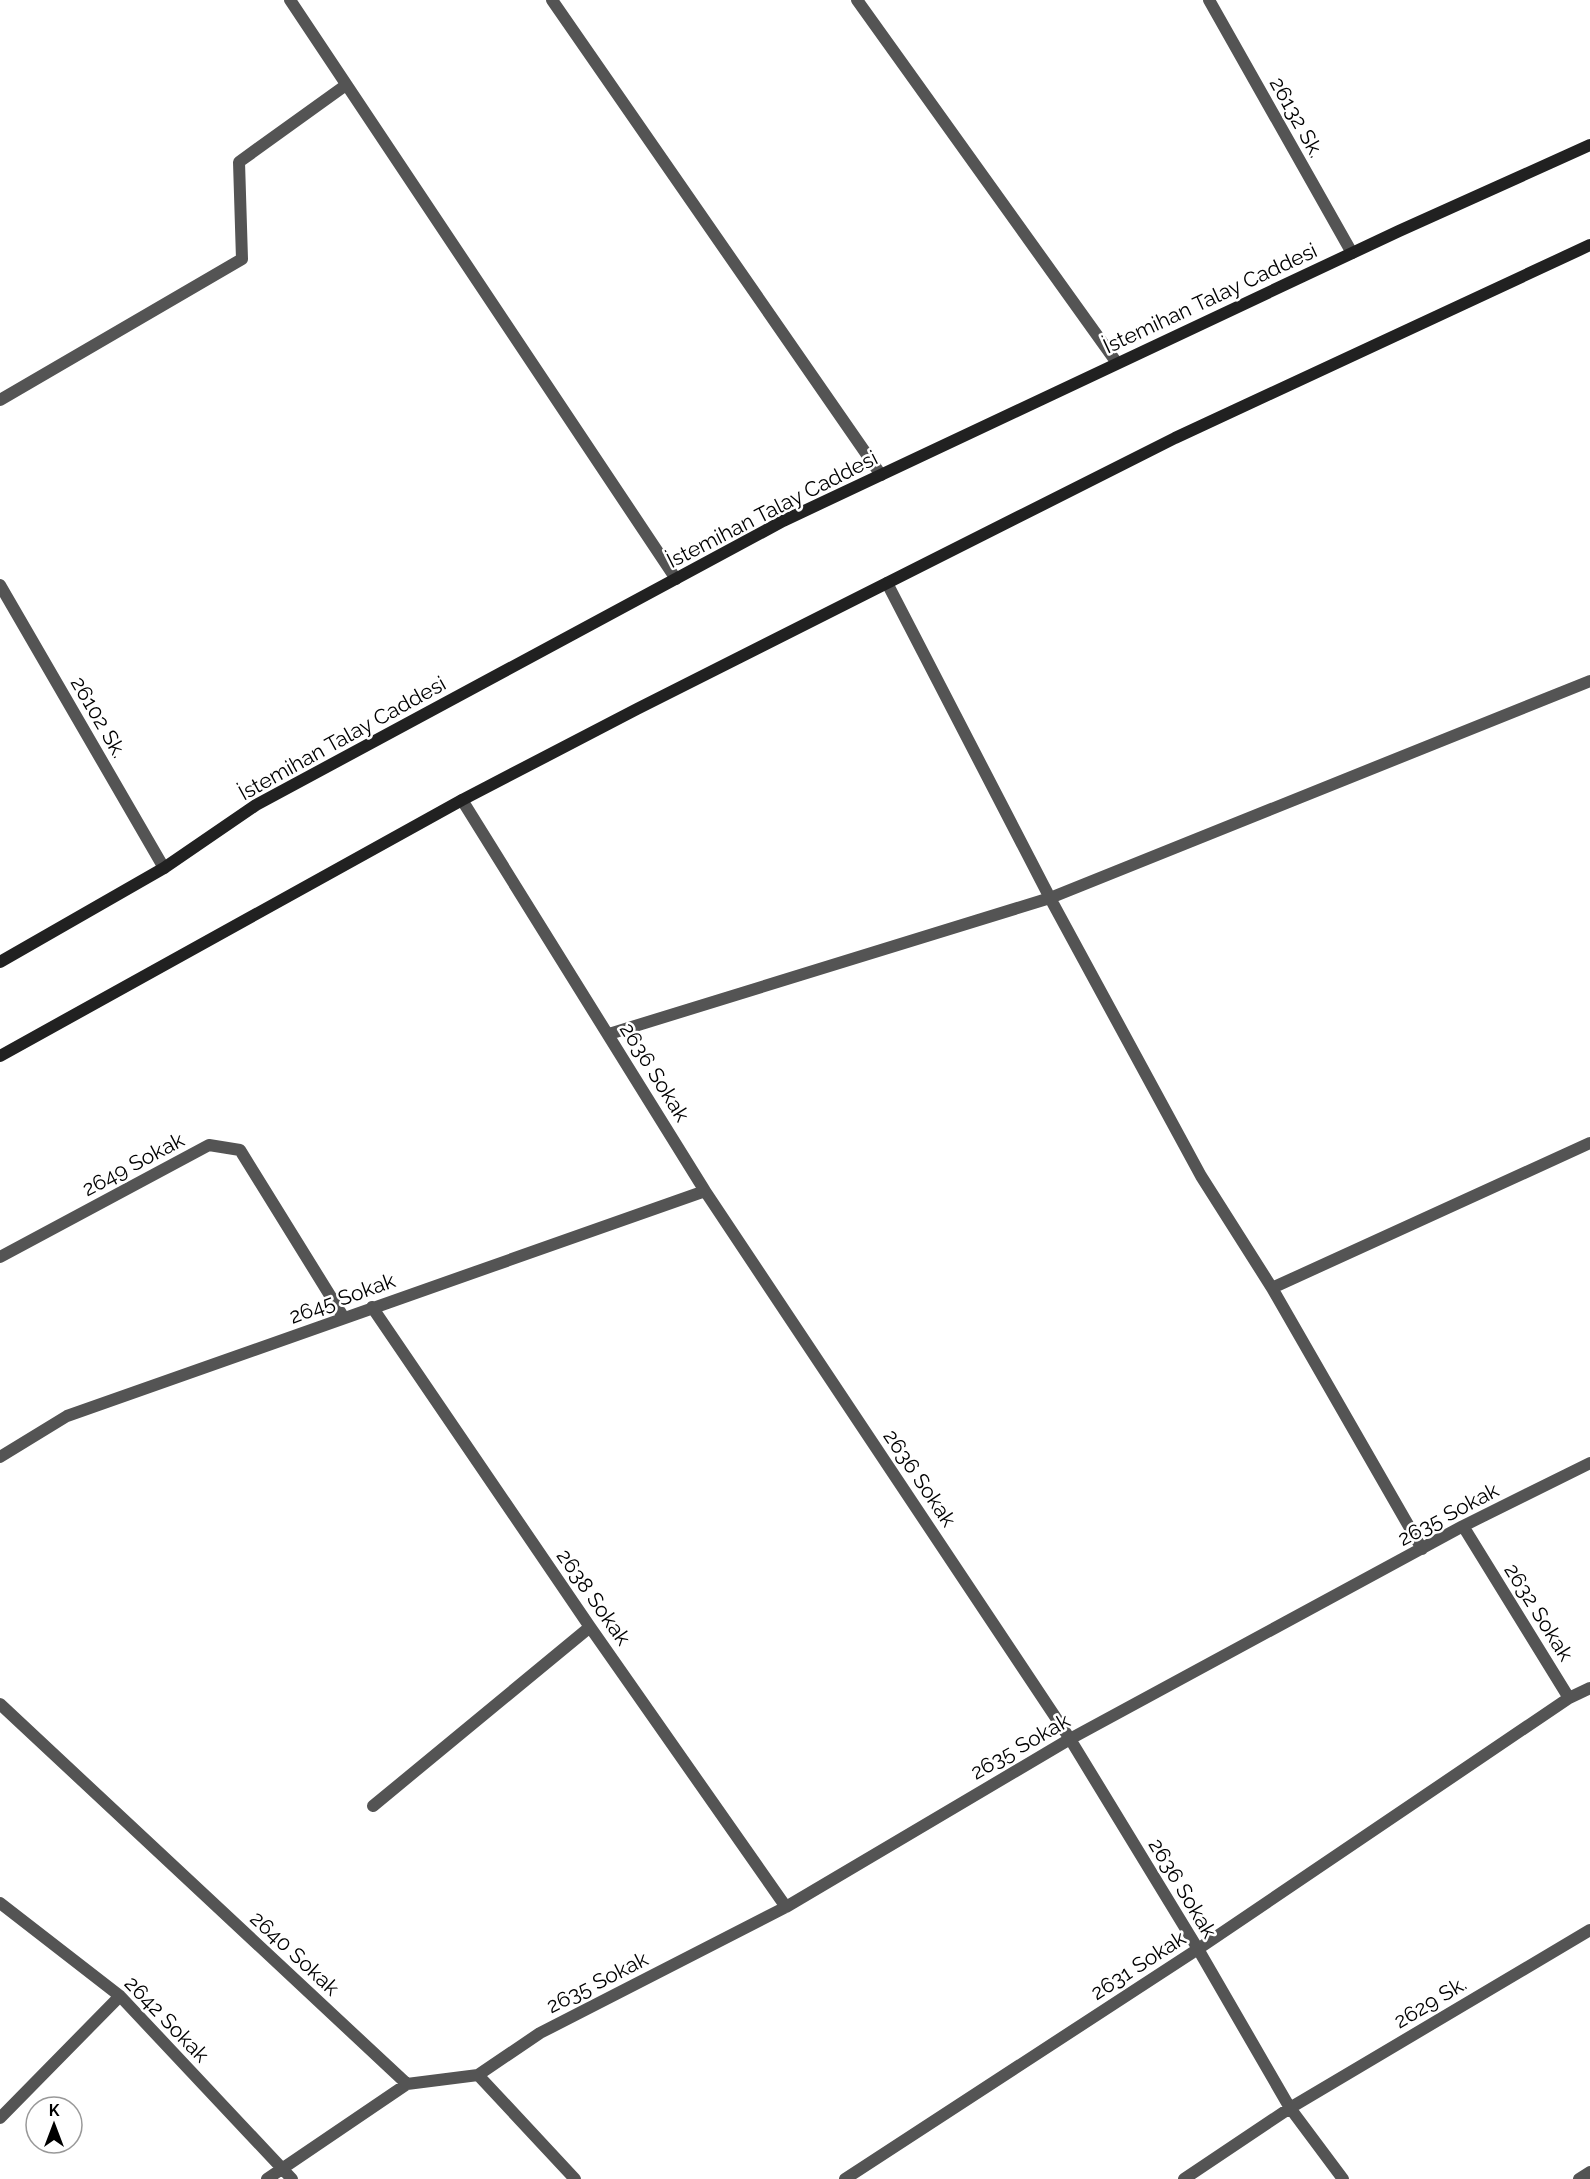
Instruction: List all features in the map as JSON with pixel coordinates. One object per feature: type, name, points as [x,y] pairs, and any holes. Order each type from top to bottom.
[{"type":"main road","name":"İstemihan Talay Caddesi","points":[[0,962],[164,868],[256,805],[783,521],[1352,253],[1590,145]]},
{"type":"main road","points":[[0,1056],[462,800],[637,709],[1175,438],[1590,245]]},
{"type":"street","points":[[290,0],[675,579]]},
{"type":"street","points":[[552,0],[880,475]]},
{"type":"street","points":[[857,0],[1117,363]]},
{"type":"street","name":"26132 Sk.","points":[[1209,0],[1352,253]]},
{"type":"street","points":[[0,400],[242,260],[239,162],[346,85]]},
{"type":"street","points":[[887,583],[1050,898],[1201,1176],[1272,1288],[1422,1549]]},
{"type":"street","name":"26102 Sk.","points":[[0,585],[164,868]]},
{"type":"street","points":[[609,1035],[1050,898],[1590,681]]},
{"type":"street","name":"2636 Sokak","points":[[462,800],[705,1191],[1070,1738],[1290,2108],[1343,2179]]},
{"type":"street","points":[[1272,1288],[1590,1143]]},
{"type":"street","name":"2649 Sokak","points":[[0,1257],[209,1145],[240,1150],[344,1318]]},
{"type":"street","name":"2645 Sokak","points":[[0,1457],[67,1416],[705,1191]]},
{"type":"street","name":"2638 Sokak","points":[[372,1307],[590,1627],[786,1907]]},
{"type":"street","name":"2635 Sokak","points":[[478,2075],[540,2033],[786,1907],[1070,1738],[1464,1526],[1590,1463]]},
{"type":"street","name":"2632 Sokak","points":[[1464,1526],[1569,1698]]},
{"type":"street","points":[[373,1806],[590,1627]]},
{"type":"street","points":[[1569,1698],[1590,1688]]},
{"type":"street","name":"2631 Sokak","points":[[845,2179],[1197,1949],[1569,1698]]},
{"type":"street","name":"2640 Sokak","points":[[0,1704],[407,2084]]},
{"type":"street","name":"2642 Sokak","points":[[0,1903],[120,1995],[291,2179]]},
{"type":"street","name":"2629 Sk.","points":[[1184,2179],[1290,2108],[1590,1930]]},
{"type":"street","points":[[0,2118],[120,1995]]},
{"type":"street","points":[[267,2179],[280,2168],[407,2084],[478,2075],[574,2179]]},
{"type":"street","points":[[1579,2179],[1590,2172]]}]
